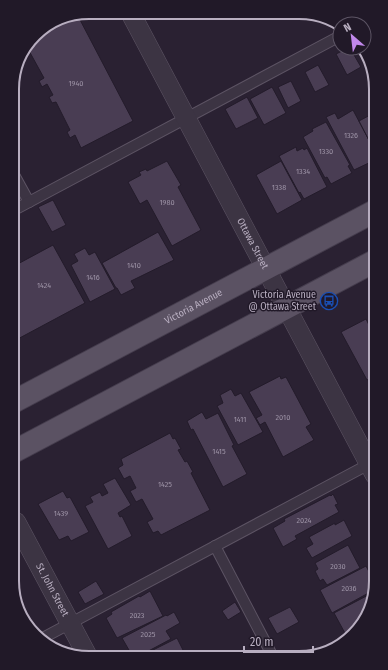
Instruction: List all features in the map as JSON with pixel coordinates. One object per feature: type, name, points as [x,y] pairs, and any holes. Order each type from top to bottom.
[{"type":"main road","name":"Victoria Avenue","points":[[19,399],[369,214]]},
{"type":"main road","points":[[19,449],[285,307],[369,264]]},
{"type":"street","name":"Ottawa Street","points":[[134,19],[285,307],[369,460]]},
{"type":"street","name":"St. John Street","points":[[19,528],[85,651]]},
{"type":"lane","points":[[19,207],[332,40]]},
{"type":"lane","points":[[19,184],[29,202]]},
{"type":"lane","points":[[46,636],[215,546],[369,469]]},
{"type":"lane","points":[[215,546],[270,651]]},
{"type":"building","points":[[80,20],[133,121],[81,148],[75,135],[70,138],[67,132],[70,130],[56,102],[52,103],[49,97],[53,95],[47,84],[42,87],[39,81],[44,78],[30,52],[43,36],[54,28],[66,23]]},
{"type":"building","points":[[337,56],[355,56],[361,67],[347,75]]},
{"type":"building","points":[[318,65],[329,85],[315,92],[305,72]]},
{"type":"building","points":[[291,81],[301,101],[288,108],[278,87]]},
{"type":"building","points":[[272,87],[286,113],[264,125],[250,99]]},
{"type":"building","points":[[247,97],[258,118],[236,129],[225,109]]},
{"type":"building","points":[[353,110],[369,140],[369,163],[354,170],[326,117],[335,113],[338,119]]},
{"type":"building","points":[[369,116],[369,140],[359,121]]},
{"type":"building","points":[[326,122],[350,165],[348,166],[352,173],[331,184],[327,177],[325,178],[303,137],[313,131],[312,129]]},
{"type":"building","points":[[296,147],[297,151],[307,148],[327,187],[304,199],[300,192],[299,193],[279,156]]},
{"type":"building","points":[[167,161],[181,185],[178,187],[201,230],[172,246],[147,200],[140,204],[128,182],[141,175],[139,172],[146,169],[147,171]]},
{"type":"building","points":[[281,161],[302,200],[277,214],[256,175]]},
{"type":"building","points":[[53,200],[66,225],[52,232],[38,207]]},
{"type":"building","points":[[158,232],[174,260],[131,281],[135,288],[121,295],[102,263]]},
{"type":"building","points":[[53,245],[85,303],[19,338],[19,263]]},
{"type":"building","points":[[85,248],[89,255],[95,252],[115,289],[90,302],[71,265],[78,261],[74,254]]},
{"type":"building","points":[[366,319],[369,325],[369,379],[367,380],[341,332]]},
{"type":"building","points":[[280,376],[281,379],[286,377],[311,424],[306,427],[314,440],[283,457],[265,422],[260,425],[256,418],[262,415],[249,392]]},
{"type":"building","points":[[231,389],[235,396],[241,393],[263,432],[238,445],[217,406],[223,403],[220,395]]},
{"type":"building","points":[[202,412],[206,419],[218,413],[234,445],[232,446],[247,474],[223,487],[193,429],[191,430],[187,421]]},
{"type":"building","points":[[170,433],[173,439],[175,438],[181,449],[178,450],[185,462],[187,461],[193,472],[191,473],[210,510],[161,535],[158,531],[153,533],[147,522],[153,519],[142,499],[136,502],[130,491],[136,488],[130,476],[124,479],[118,468],[123,465],[121,459]]},
{"type":"building","points":[[115,478],[131,505],[118,513],[120,517],[122,516],[132,536],[108,549],[85,506],[93,502],[90,497],[100,492],[102,496],[108,493],[103,484]]},
{"type":"building","points":[[63,491],[67,498],[70,497],[89,532],[71,541],[68,536],[59,540],[38,504]]},
{"type":"building","points":[[333,494],[338,504],[335,505],[339,512],[295,536],[297,539],[283,547],[273,528],[285,521],[284,519]]},
{"type":"building","points":[[344,520],[352,536],[312,558],[306,548],[313,544],[309,537],[335,523],[335,525]]},
{"type":"building","points":[[348,545],[360,568],[327,585],[323,579],[320,581],[315,571],[318,569],[315,563]]},
{"type":"building","points":[[366,566],[369,572],[368,593],[332,613],[320,590]]},
{"type":"building","points":[[96,581],[104,594],[85,604],[78,592]]},
{"type":"building","points":[[150,591],[163,616],[117,638],[106,618],[112,614],[111,612]]},
{"type":"building","points":[[368,595],[360,616],[355,624],[345,634],[334,613]]},
{"type":"building","points":[[235,602],[241,612],[228,620],[222,611]]},
{"type":"building","points":[[290,607],[299,622],[277,634],[268,618]]},
{"type":"building","points":[[174,612],[180,623],[166,631],[171,639],[148,651],[130,651],[122,638],[166,615],[167,616]]},
{"type":"building","points":[[177,638],[184,651],[151,651]]},
{"type":"place","name":"Victoria Avenue @ Ottawa Street","points":[[329,301]]}]
